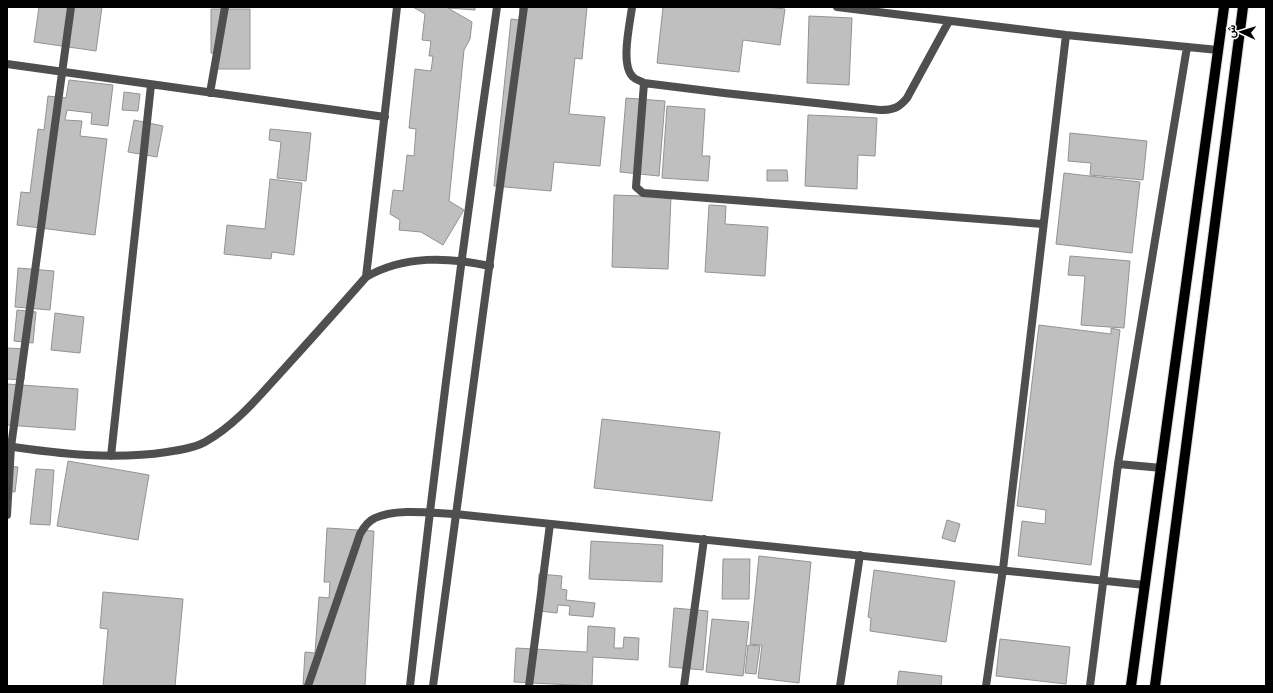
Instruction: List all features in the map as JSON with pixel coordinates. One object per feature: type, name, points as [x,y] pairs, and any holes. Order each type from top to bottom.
[{"type":"main road","points":[[1131,686],[1224,7]]},
{"type":"main road","points":[[1155,686],[1243,7]]},
{"type":"street","points":[[7,515],[9,447],[71,7]]},
{"type":"street","points":[[210,93],[225,7]]},
{"type":"street","points":[[366,277],[397,7]]},
{"type":"street","points":[[410,686],[429,512],[497,7]]},
{"type":"street","points":[[433,686],[524,7]]},
{"type":"street","points":[[632,7],[626,64],[633,77],[644,83],[724,93],[893,110],[901,105],[907,98],[949,21]]},
{"type":"street","points":[[837,7],[1066,35],[1218,50]]},
{"type":"street","points":[[986,686],[1003,569],[1066,35]]},
{"type":"street","points":[[1090,686],[1118,464],[1186,47]]},
{"type":"street","points":[[7,64],[385,117]]},
{"type":"street","points":[[644,83],[636,187],[643,194],[1043,224]]},
{"type":"street","points":[[111,456],[151,85]]},
{"type":"street","points":[[9,447],[87,456],[111,456],[153,454],[185,449],[205,442],[226,428],[254,402],[366,277],[378,270],[395,265],[429,259],[462,260],[490,266]]},
{"type":"street","points":[[1118,464],[1162,468]]},
{"type":"street","points":[[308,686],[360,534],[366,524],[374,518],[390,514],[429,512],[455,514],[1003,569],[1103,582],[1145,585]]},
{"type":"street","points":[[529,686],[550,524]]},
{"type":"street","points":[[684,686],[704,539]]},
{"type":"street","points":[[840,686],[860,555]]},
{"type":"building","points":[[39,7],[102,7],[96,51],[34,42]]},
{"type":"building","points":[[413,7],[475,7],[475,10],[448,8],[472,22],[470,39],[464,50],[449,201],[464,210],[443,245],[421,232],[399,230],[400,220],[390,214],[393,190],[403,191],[407,155],[414,156],[416,129],[409,128],[415,69],[431,71],[433,56],[429,56],[431,41],[422,40],[425,14]]},
{"type":"building","points":[[520,7],[587,7],[582,59],[575,58],[569,114],[605,117],[600,166],[554,162],[551,191],[494,186],[511,19],[519,20]]},
{"type":"building","points":[[663,7],[767,7],[785,9],[780,45],[743,40],[739,72],[657,63]]},
{"type":"building","points":[[211,9],[250,9],[250,69],[217,69],[218,54],[211,53]]},
{"type":"building","points":[[809,16],[852,18],[849,85],[807,83]]},
{"type":"building","points":[[69,80],[113,85],[108,126],[91,124],[92,113],[67,110],[65,120],[82,121],[80,136],[107,139],[95,235],[17,225],[21,192],[30,193],[38,129],[44,130],[48,96],[66,98]]},
{"type":"building","points":[[124,92],[140,94],[138,111],[122,110]]},
{"type":"building","points":[[626,98],[665,101],[659,176],[620,172]]},
{"type":"building","points":[[667,106],[705,109],[702,156],[710,156],[708,181],[662,178]]},
{"type":"building","points":[[808,115],[877,118],[875,156],[858,155],[857,189],[805,186]]},
{"type":"building","points":[[134,120],[163,126],[157,157],[128,152]]},
{"type":"building","points":[[270,129],[311,133],[306,181],[277,178],[281,142],[269,140]]},
{"type":"building","points":[[1070,133],[1147,141],[1143,180],[1090,175],[1091,163],[1068,161]]},
{"type":"building","points":[[767,170],[787,170],[788,181],[767,181]]},
{"type":"building","points":[[1064,173],[1140,182],[1132,253],[1056,244]]},
{"type":"building","points":[[270,179],[302,183],[294,255],[272,252],[271,259],[224,254],[227,225],[265,229]]},
{"type":"building","points":[[614,195],[671,197],[668,269],[612,267]]},
{"type":"building","points":[[709,205],[726,206],[725,224],[768,227],[765,276],[705,272]]},
{"type":"building","points":[[1070,256],[1130,261],[1124,328],[1081,325],[1085,276],[1068,275]]},
{"type":"building","points":[[18,268],[54,271],[50,310],[15,307]]},
{"type":"building","points":[[17,310],[36,312],[33,343],[14,341]]},
{"type":"building","points":[[55,313],[84,317],[80,353],[51,350]]},
{"type":"building","points":[[1039,325],[1111,334],[1111,328],[1120,330],[1091,565],[1018,556],[1022,521],[1045,524],[1046,510],[1017,506]]},
{"type":"building","points":[[7,348],[26,349],[24,380],[7,379]]},
{"type":"building","points":[[7,384],[78,389],[75,430],[7,425]]},
{"type":"building","points":[[602,419],[720,432],[712,501],[594,488]]},
{"type":"building","points":[[68,461],[149,475],[138,540],[57,526]]},
{"type":"building","points":[[7,466],[18,467],[15,492],[7,491]]},
{"type":"building","points":[[36,469],[54,470],[50,525],[30,524]]},
{"type":"building","points":[[947,520],[960,524],[955,542],[942,538]]},
{"type":"building","points":[[327,528],[374,531],[365,686],[303,686],[305,652],[315,653],[319,597],[329,598],[330,582],[324,582]]},
{"type":"building","points":[[591,541],[663,545],[662,582],[589,579]]},
{"type":"building","points":[[759,556],[811,562],[799,683],[758,678],[762,645],[750,644]]},
{"type":"building","points":[[723,559],[750,559],[749,599],[722,599]]},
{"type":"building","points":[[874,570],[955,581],[946,642],[870,631],[871,618],[868,617]]},
{"type":"building","points":[[539,574],[562,576],[561,589],[567,590],[566,600],[595,603],[593,617],[569,615],[570,606],[558,605],[557,613],[539,611],[541,588],[538,588]]},
{"type":"building","points":[[103,592],[183,599],[175,686],[103,686],[108,629],[100,628]]},
{"type":"building","points":[[674,608],[708,611],[703,670],[669,667]]},
{"type":"building","points":[[712,619],[749,622],[743,676],[706,672]]},
{"type":"building","points":[[588,626],[615,628],[614,648],[623,648],[624,637],[639,638],[638,660],[593,657],[592,686],[514,682],[516,648],[587,652]]},
{"type":"building","points":[[1000,639],[1070,647],[1066,684],[996,676]]},
{"type":"building","points":[[748,645],[760,646],[756,674],[745,673]]},
{"type":"building","points":[[899,671],[942,676],[941,686],[897,686]]}]
